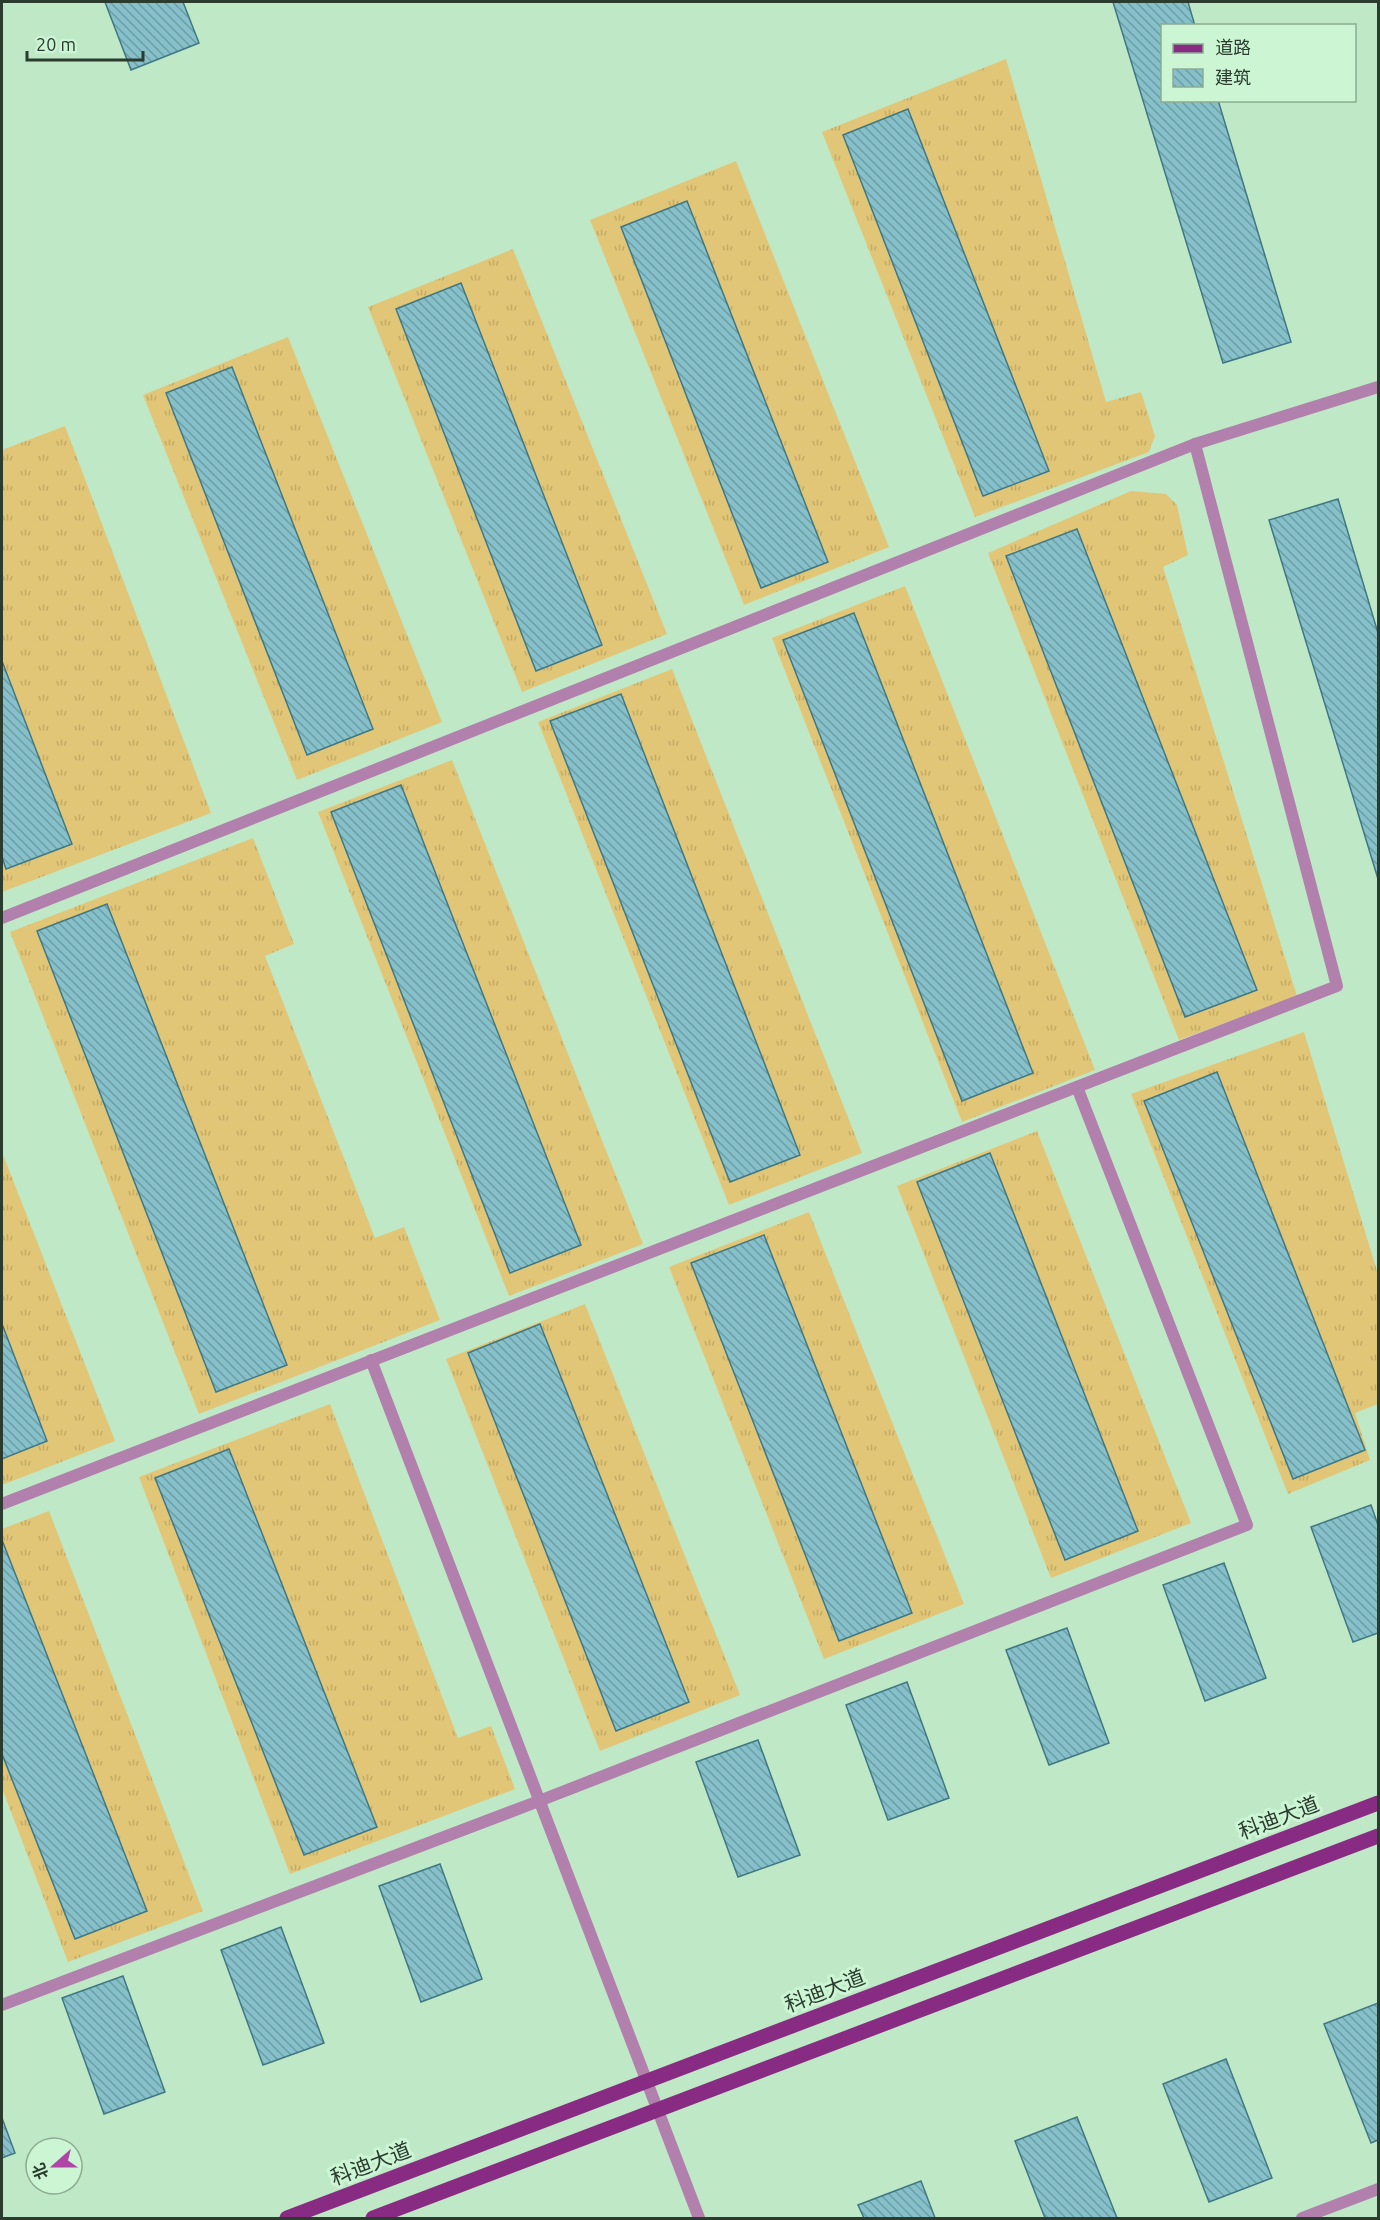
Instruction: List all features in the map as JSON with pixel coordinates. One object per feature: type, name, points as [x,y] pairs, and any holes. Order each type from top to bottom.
[{"type":"main road","name":"科迪大道","points":[[287,2218],[1378,1803]]},
{"type":"main road","points":[[373,2218],[1378,1836]]},
{"type":"lane","points":[[2,918],[1195,444],[1378,387]]},
{"type":"lane","points":[[2,1504],[1337,986],[1195,444]]},
{"type":"lane","points":[[2,2006],[539,1801],[1246,1525],[1077,1087]]},
{"type":"lane","points":[[371,1360],[699,2218]]},
{"type":"lane","points":[[1302,2218],[1378,2189]]},
{"type":"green space","points":[[1006,59],[1106,402],[1141,392],[1155,436],[1149,452],[975,517],[822,132]]},
{"type":"green space","points":[[736,161],[889,547],[744,605],[590,220]]},
{"type":"green space","points":[[513,249],[667,634],[522,692],[368,307]]},
{"type":"green space","points":[[288,337],[442,722],[297,780],[143,395]]},
{"type":"green space","points":[[65,426],[211,813],[2,892],[2,450]]},
{"type":"green space","points":[[1131,491],[1166,494],[1177,505],[1188,555],[1163,567],[1297,996],[1179,1040],[988,553]]},
{"type":"green space","points":[[905,586],[1095,1070],[962,1122],[772,638]]},
{"type":"green space","points":[[672,669],[862,1153],[729,1205],[538,722]]},
{"type":"green space","points":[[452,760],[643,1244],[509,1296],[318,812]]},
{"type":"green space","points":[[253,838],[294,944],[265,956],[375,1238],[404,1227],[440,1320],[199,1414],[10,932]]},
{"type":"green space","points":[[1304,1032],[1378,1274],[1378,1404],[1355,1413],[1370,1460],[1288,1494],[1131,1094]]},
{"type":"green space","points":[[1037,1131],[1191,1523],[1051,1578],[897,1186]]},
{"type":"green space","points":[[2,1152],[115,1441],[2,1485]]},
{"type":"green space","points":[[809,1212],[964,1604],[824,1659],[669,1267]]},
{"type":"green space","points":[[585,1304],[740,1695],[600,1751],[446,1359]]},
{"type":"green space","points":[[330,1404],[458,1738],[491,1726],[515,1789],[290,1874],[139,1477]]},
{"type":"green space","points":[[49,1511],[203,1911],[68,1962],[2,1788],[2,1529]]},
{"type":"building","points":[[105,2],[183,2],[199,43],[131,70]]},
{"type":"building","points":[[1113,2],[1188,2],[1194,24],[1161,24],[1161,102],[1219,102],[1291,342],[1223,363]]},
{"type":"building","points":[[908,109],[1049,471],[983,496],[843,135]]},
{"type":"building","points":[[687,201],[828,562],[761,588],[621,227]]},
{"type":"building","points":[[461,283],[602,645],[536,671],[396,309]]},
{"type":"building","points":[[232,367],[373,729],[307,755],[166,393]]},
{"type":"building","points":[[1338,499],[1378,633],[1378,879],[1269,520]]},
{"type":"building","points":[[1077,529],[1257,990],[1185,1017],[1006,556]]},
{"type":"building","points":[[854,613],[1033,1073],[962,1101],[783,640]]},
{"type":"building","points":[[2,661],[72,844],[6,869],[2,857]]},
{"type":"building","points":[[621,694],[800,1155],[730,1182],[550,721]]},
{"type":"building","points":[[401,785],[581,1245],[510,1273],[331,812]]},
{"type":"building","points":[[107,904],[287,1365],[216,1392],[37,931]]},
{"type":"building","points":[[1217,1072],[1365,1450],[1293,1479],[1144,1101]]},
{"type":"building","points":[[990,1153],[1138,1531],[1065,1560],[917,1182]]},
{"type":"building","points":[[764,1235],[912,1613],[839,1641],[691,1263]]},
{"type":"building","points":[[2,1324],[47,1441],[2,1459]]},
{"type":"building","points":[[540,1324],[689,1702],[616,1731],[468,1353]]},
{"type":"building","points":[[229,1449],[377,1827],[304,1855],[155,1478]]},
{"type":"building","points":[[1371,1505],[1378,1525],[1378,1633],[1353,1642],[1311,1527]]},
{"type":"building","points":[[2,1540],[147,1911],[75,1939],[2,1754]]},
{"type":"building","points":[[1224,1563],[1266,1678],[1205,1701],[1163,1585]]},
{"type":"building","points":[[1067,1628],[1109,1743],[1049,1765],[1006,1650]]},
{"type":"building","points":[[907,1682],[949,1798],[888,1820],[846,1705]]},
{"type":"building","points":[[758,1740],[800,1855],[738,1877],[696,1762]]},
{"type":"building","points":[[440,1864],[482,1979],[421,2002],[379,1886]]},
{"type":"building","points":[[281,1927],[324,2043],[263,2065],[221,1950]]},
{"type":"building","points":[[123,1976],[165,2092],[104,2114],[62,1998]]},
{"type":"building","points":[[1378,2003],[1378,2140],[1371,2143],[1324,2024]]},
{"type":"building","points":[[1226,2059],[1272,2178],[1209,2202],[1163,2084]]},
{"type":"building","points":[[1077,2117],[1117,2218],[1045,2218],[1015,2141]]},
{"type":"building","points":[[2,2118],[15,2153],[2,2158]]},
{"type":"building","points":[[921,2181],[935,2218],[864,2218],[858,2205]]}]
